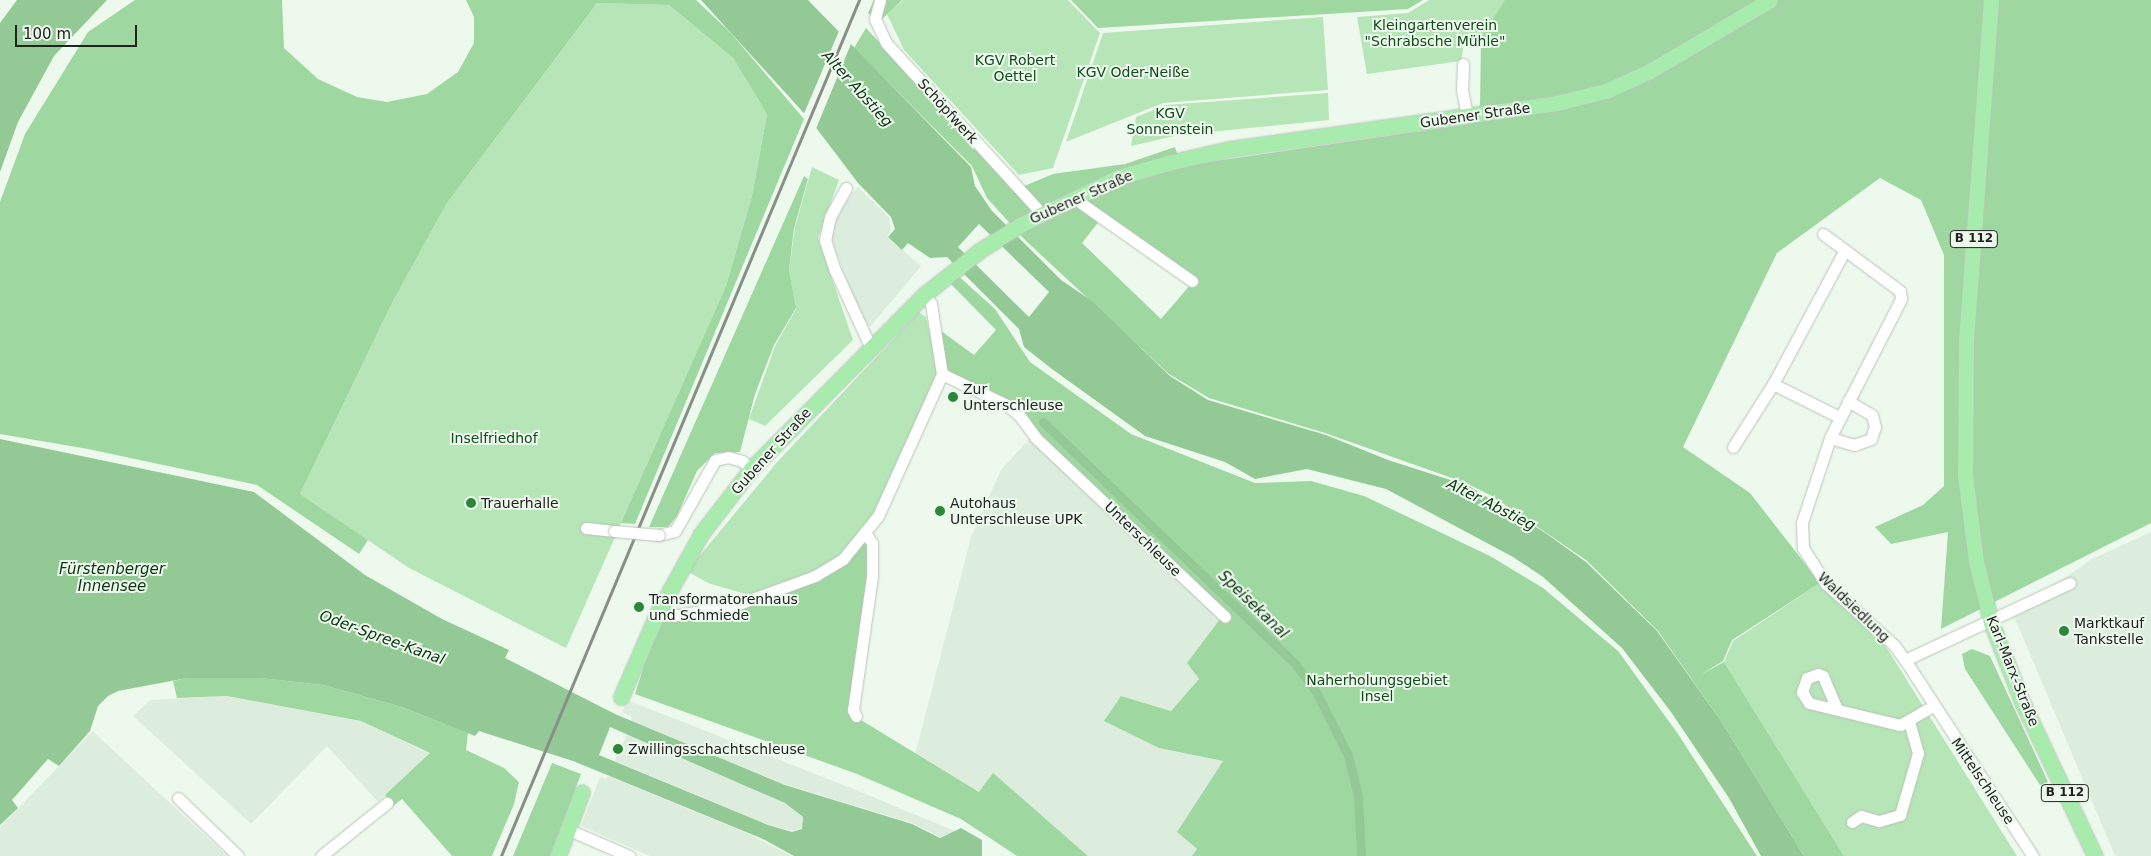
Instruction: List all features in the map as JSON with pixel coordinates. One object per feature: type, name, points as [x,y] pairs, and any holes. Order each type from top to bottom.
[{"type":"main road","name":"Gubener Straße","points":[[621,697],[658,612],[701,534],[751,469],[870,346],[925,294],[952,272],[1041,213],[1116,178],[1230,149],[1558,103],[1606,91],[1650,71],[1770,0]]},
{"type":"main road","name":"Karl-Marx-Straße","points":[[1991,0],[1966,339],[1965,475],[1976,562],[1991,622],[2023,704],[2095,856]]},
{"type":"main road","points":[[558,856],[582,792]]},
{"type":"street","name":"Schöpfwerk","points":[[880,0],[875,19],[886,42],[1041,213]]},
{"type":"street","points":[[1464,64],[1462,90],[1467,116]]},
{"type":"street","points":[[846,188],[830,217],[825,240],[835,270],[870,346]]},
{"type":"street","points":[[1075,198],[1192,281]]},
{"type":"street","name":"Waldsiedlung","points":[[1823,234],[1900,290],[1901,298],[1830,438],[1802,522],[1803,548],[1826,584],[1894,645],[1905,660]]},
{"type":"street","points":[[1734,447],[1773,384],[1845,250]]},
{"type":"street","points":[[658,612],[671,616],[689,614],[733,606],[773,593],[816,576],[843,559],[866,534],[878,516],[942,374],[931,304],[925,294]]},
{"type":"street","name":"Unterschleuse","points":[[942,374],[1007,405],[1020,416],[1036,438],[1225,617]]},
{"type":"street","points":[[1773,384],[1839,417]]},
{"type":"street","points":[[1830,438],[1854,445],[1871,439],[1875,426],[1872,415],[1848,401]]},
{"type":"street","points":[[586,528],[660,535],[675,531],[715,460],[728,457],[742,461],[751,469]]},
{"type":"street","points":[[856,716],[853,710],[872,576],[872,543],[866,534]]},
{"type":"street","points":[[1905,660],[1991,622],[2070,583]]},
{"type":"street","name":"Mittelschleuse","points":[[1905,660],[1933,706],[2033,856]]},
{"type":"street","points":[[1836,707],[1900,725],[1910,722],[1933,706]]},
{"type":"street","points":[[1852,822],[1861,816],[1879,821],[1900,815],[1918,753],[1910,722]]},
{"type":"street","points":[[178,798],[238,856]]},
{"type":"street","points":[[321,856],[387,802]]},
{"type":"street","points":[[567,829],[609,852],[629,856]]},
{"type":"shaded area","points":[[858,187],[889,217],[891,231],[887,237],[921,266],[870,327],[860,314],[830,236],[839,210]]},
{"type":"shaded area","points":[[1032,436],[1222,617],[1199,679],[1171,711],[1121,696],[1159,748],[1223,761],[1177,832],[1197,849],[1192,856],[1088,856],[993,774],[980,792],[915,755],[971,537],[1001,470]]},
{"type":"shaded area","points":[[2151,532],[2151,856],[2115,856],[2013,614],[2092,559]]},
{"type":"shaded area","points":[[227,696],[361,721],[430,754],[378,802],[327,746],[251,824],[133,716],[150,700]]},
{"type":"shaded area","name":"Zwillingsschachtschleuse","points":[[627,700],[955,831],[940,837],[912,823],[784,784],[631,721],[632,717],[622,712]]},
{"type":"shaded area","points":[[93,731],[227,856],[0,856],[0,827]]},
{"type":"shaded area","points":[[627,734],[785,803],[803,817],[802,829],[792,831],[769,825],[615,761]]},
{"type":"shaded area","name":"Zwillingsschachtschleuse","points":[[608,776],[751,835],[791,856],[650,856],[581,826],[600,777],[606,779]]},
{"type":"green space","points":[[135,0],[282,0],[284,48],[318,79],[357,97],[387,102],[427,94],[458,72],[474,43],[474,17],[466,0],[696,0],[729,31],[804,119],[635,524],[621,523],[726,286],[752,196],[767,114],[733,58],[669,5],[597,3],[447,203],[393,301],[300,494],[368,540],[359,554],[257,485],[88,449],[0,434],[0,202],[25,134],[88,32]]},
{"type":"green space","points":[[874,0],[902,0],[880,21],[868,13]]},
{"type":"green space","name":"KGV Robert Oettel","points":[[903,0],[1068,0],[1100,33],[1053,168],[1019,175],[904,50],[887,14]]},
{"type":"green space","points":[[1071,0],[1423,0],[1408,9],[1098,28]]},
{"type":"green space","name":"Kleingartenverein \"Schrabsche Mühle\"","points":[[1429,0],[1562,0],[1477,43],[1465,38],[1461,61],[1367,74],[1357,17],[1408,13]]},
{"type":"green space","points":[[1505,0],[2151,0],[2151,523],[1941,629],[1948,532],[1891,544],[1875,527],[1923,505],[1944,486],[1944,255],[1921,200],[1880,178],[1777,253],[1683,447],[1750,493],[1820,583],[1732,640],[1723,661],[1700,675],[1724,662],[1844,856],[1804,856],[1721,721],[1658,631],[1586,560],[1492,496],[1466,483],[1325,433],[1209,398],[1169,374],[1025,240],[987,198],[972,166],[854,48],[866,28],[1015,190],[1053,174],[1125,164],[1175,147],[1181,166],[1470,124],[1480,105],[1481,38]],"holes":[[[1100,220],[1191,284],[1161,319],[1082,243]]]},
{"type":"green space","name":"Inselfriedhof","points":[[597,3],[669,5],[733,58],[767,114],[752,196],[726,286],[566,648],[409,568],[300,494],[393,301],[447,203]]},
{"type":"green space","name":"KGV Oder-Neiße","points":[[1323,17],[1328,90],[1163,103],[1066,142],[1103,33]]},
{"type":"green space","name":"KGV Sonnenstein","points":[[1328,93],[1329,120],[1179,135],[1131,146],[1136,117],[1166,105]]},
{"type":"green space","points":[[812,167],[839,180],[818,238],[853,340],[765,426],[749,419],[775,346],[796,309],[789,270],[795,227]]},
{"type":"green space","points":[[804,176],[808,179],[794,228],[789,270],[796,308],[774,345],[755,394],[740,452],[715,453],[697,471],[677,516],[668,527],[649,527]]},
{"type":"green space","name":"Naherholungsgebiet Insel","points":[[955,273],[995,309],[1030,362],[1131,434],[1255,483],[1311,481],[1364,496],[1490,556],[1543,588],[1618,651],[1678,734],[1757,856],[1192,856],[1197,849],[1177,832],[1223,761],[1159,748],[1104,721],[1121,696],[1171,711],[1199,679],[1187,663],[1224,614],[1038,438],[1022,415],[944,373],[937,328],[974,355],[996,330],[947,280]]},
{"type":"green space","points":[[919,312],[926,317],[939,373],[880,507],[854,545],[814,574],[752,596],[708,583],[687,571],[779,460]]},
{"type":"green space","points":[[867,537],[871,544],[851,714],[979,792],[993,773],[1088,856],[1017,856],[961,819],[857,774],[635,694],[660,616],[670,618],[816,579]]},
{"type":"green space","points":[[1820,583],[1883,642],[2017,856],[1844,856],[1724,662],[1733,641]]},
{"type":"green space","points":[[1972,649],[1990,656],[2048,782],[2040,785],[1965,669],[1962,654]]},
{"type":"green space","points":[[187,678],[260,678],[323,685],[402,707],[468,733],[466,750],[504,768],[519,782],[514,804],[492,856],[452,856],[402,799],[393,806],[385,795],[430,753],[361,721],[227,696],[177,698],[173,681]]},
{"type":"green space","points":[[552,763],[581,774],[550,856],[513,856]]},
{"type":"water","points":[[17,0],[107,0],[54,56],[18,122],[0,172],[0,23]]},
{"type":"water","name":"Alter Abstieg","points":[[701,0],[808,0],[971,167],[975,186],[992,211],[1061,280],[1092,301],[1170,376],[1208,400],[1326,435],[1388,460],[1469,486],[1544,532],[1586,562],[1657,631],[1721,721],[1804,856],[1761,856],[1729,798],[1671,712],[1622,648],[1543,577],[1513,557],[1386,489],[1307,469],[1255,479],[1225,462],[1145,436],[1024,347],[1019,329],[947,257],[930,258],[908,243],[902,250],[888,237],[895,229],[891,217],[858,183],[811,121]],"holes":[[[979,224],[1049,292],[1029,317],[958,247]]]},
{"type":"water","name":"Fürstenberger Innensee","points":[[0,439],[254,492],[365,575],[442,619],[509,650],[505,658],[615,714],[785,785],[912,824],[940,838],[961,828],[982,840],[982,856],[794,856],[763,839],[573,761],[479,731],[475,736],[402,707],[323,685],[260,678],[187,678],[118,691],[108,696],[98,706],[90,731],[59,766],[48,759],[12,800],[18,808],[0,825]],"holes":[[[610,727],[785,803],[803,817],[802,829],[792,832],[768,825],[599,755]]]},
{"type":"pier","points":[[839,31],[851,44],[815,131],[803,116]]},
{"type":"waterway","name":"Speisekanal","points":[[1043,422],[1295,664],[1314,688],[1348,755],[1358,796],[1361,856]]},
{"type":"railway","points":[[501,856],[859,0]]},
{"type":"place","name":"Zur Unterschleuse","points":[[953,397]]},
{"type":"place","name":"Trauerhalle","points":[[471,503]]},
{"type":"place","name":"Autohaus Unterschleuse UPK","points":[[940,511]]},
{"type":"place","name":"Transformatorenhaus und Schmiede","points":[[639,607]]},
{"type":"place","name":"Marktkauf Tankstelle","points":[[2064,631]]},
{"type":"place","name":"Zwillingsschachtschleuse","points":[[618,749]]},
{"type":"water label","name":"Oder-Spree-Kanal","points":[[382,638]]}]
